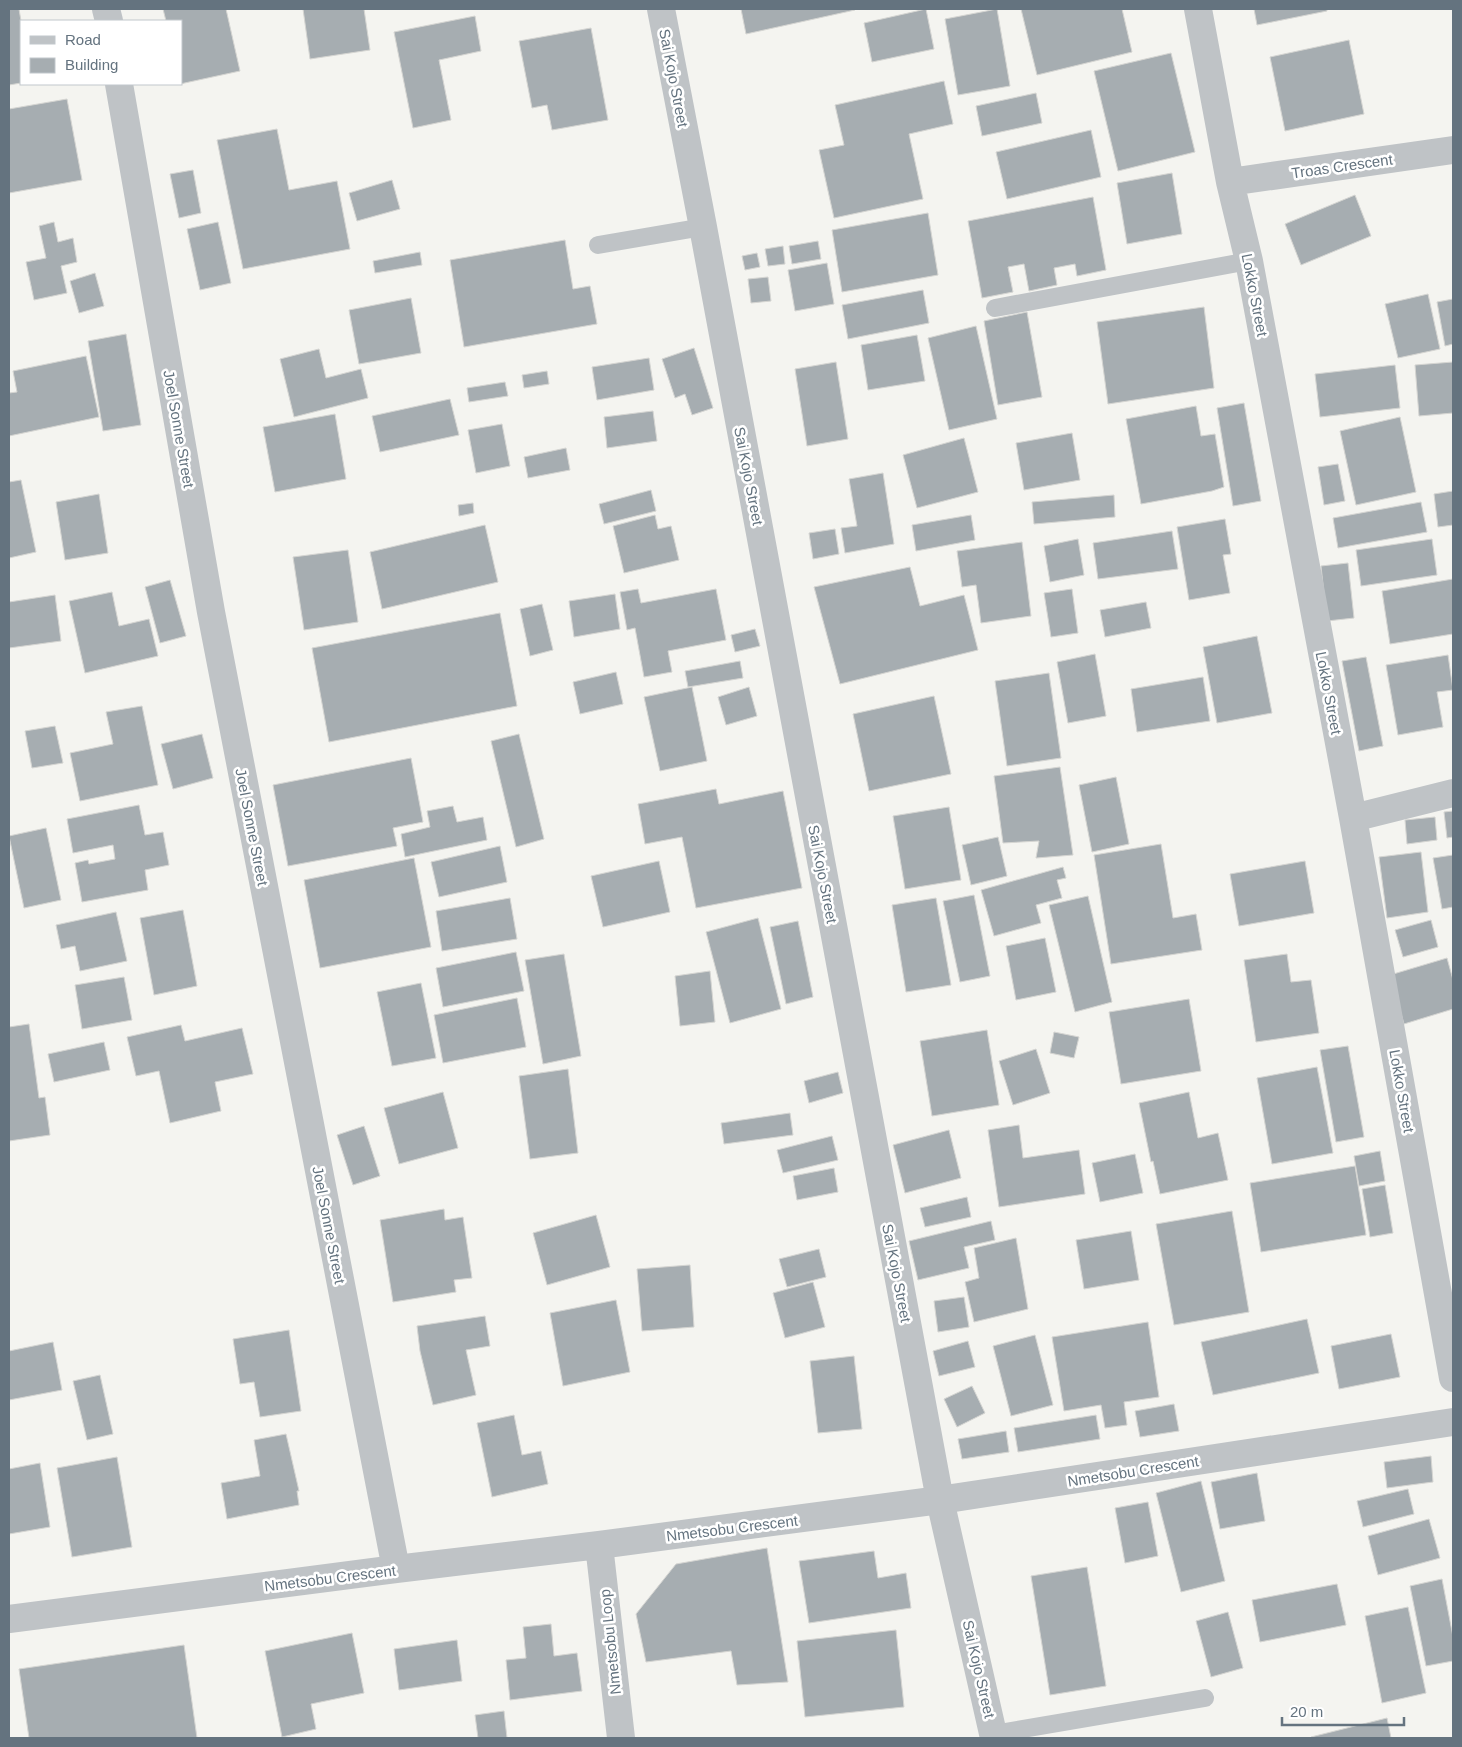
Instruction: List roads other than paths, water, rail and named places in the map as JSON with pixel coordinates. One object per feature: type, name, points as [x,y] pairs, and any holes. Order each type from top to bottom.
[{"type":"street","name":"Sai Kojo Street","points":[[661,9],[940,1500],[994,1736]]},
{"type":"street","name":"Lokko Street","points":[[1198,9],[1230,182],[1249,262],[1353,818],[1453,1378]]},
{"type":"street","name":"Joel Sonne Street","points":[[119,85],[211,612],[396,1569]]},
{"type":"street","name":"Troas Crescent","points":[[1230,182],[1453,150]]},
{"type":"street","points":[[1353,818],[1453,793]]},
{"type":"street","name":"Nmetsobu Crescent","points":[[9,1619],[396,1569],[600,1545],[940,1500],[1453,1422]]},
{"type":"street","name":"Nmetsobu Loop","points":[[600,1545],[621,1738]]},
{"type":"lane","points":[[598,245],[703,227]]},
{"type":"lane","points":[[995,308],[1249,262]]},
{"type":"lane","points":[[994,1736],[1205,1698]]}]
